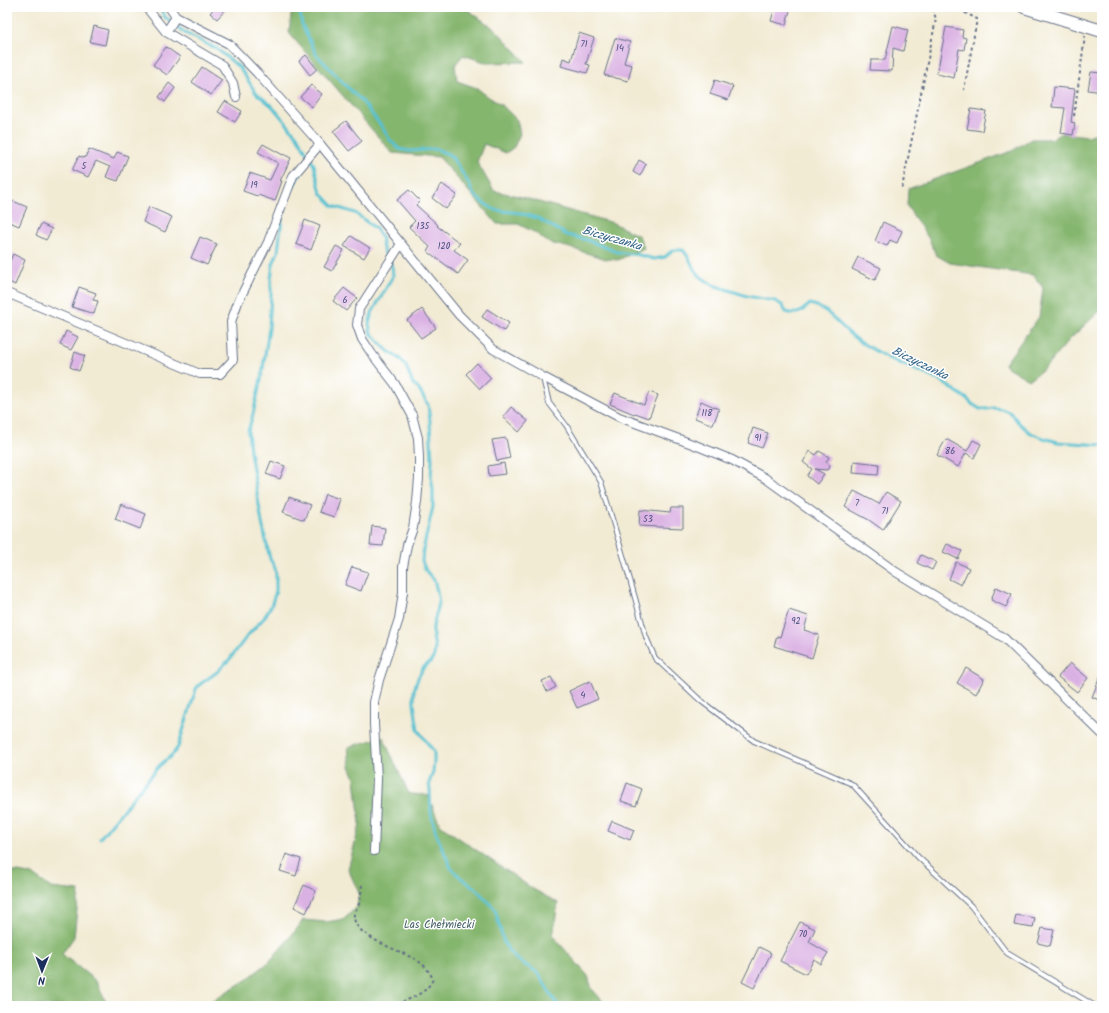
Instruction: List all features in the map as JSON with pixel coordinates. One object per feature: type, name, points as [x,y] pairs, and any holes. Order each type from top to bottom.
[{"type":"main road","points":[[1024,7],[1102,31]]},
{"type":"street","points":[[146,7],[166,32],[222,65],[233,83],[236,97]]},
{"type":"street","points":[[169,7],[176,17],[229,44],[257,73],[320,144],[459,315],[493,349],[619,417],[695,444],[732,460],[765,478],[896,572],[1004,638],[1102,734]]},
{"type":"street","points":[[166,32],[176,17]]},
{"type":"street","points":[[7,293],[200,374],[220,374],[233,360],[232,322],[238,302],[268,242],[293,176],[320,144]]},
{"type":"street","points":[[374,851],[377,779],[374,702],[379,680],[399,619],[403,592],[403,567],[407,545],[413,528],[419,478],[418,438],[412,415],[395,384],[362,339],[357,325],[359,309],[401,244]]},
{"type":"lane","points":[[543,377],[549,403],[566,425],[601,482],[646,637],[655,658],[700,701],[754,741],[852,784],[918,857],[971,906],[1007,953],[1095,1006]]},
{"type":"path","points":[[902,188],[936,19],[932,7]]},
{"type":"path","points":[[954,7],[977,19],[964,90]]},
{"type":"path","points":[[1074,116],[1086,26]]},
{"type":"path","points":[[362,885],[359,905],[354,914],[354,919],[357,926],[364,933],[381,944],[421,963],[433,979],[430,987],[419,995],[393,1006]]},
{"type":"green space","points":[[292,7],[464,7],[496,30],[526,62],[488,63],[463,55],[455,65],[457,81],[477,88],[503,106],[517,120],[520,134],[514,147],[506,153],[484,144],[477,162],[494,191],[518,196],[613,223],[639,236],[644,248],[618,260],[606,259],[549,243],[534,232],[518,224],[497,224],[439,157],[392,153],[289,33]]},
{"type":"green space","points":[[1102,131],[1102,309],[1070,339],[1046,367],[1029,380],[1004,365],[1039,317],[1043,288],[1033,275],[950,263],[936,255],[929,239],[907,206],[908,189],[1012,151],[1031,139],[1053,139],[1061,133],[1088,136]]},
{"type":"green space","name":"Las Chełmiecki","points":[[383,737],[409,794],[428,795],[440,825],[533,889],[558,903],[553,936],[588,976],[592,989],[607,1006],[199,1006],[213,1000],[246,980],[269,962],[303,920],[326,922],[344,919],[357,907],[359,893],[348,869],[360,824],[355,778],[350,766],[348,747]]},
{"type":"green space","points":[[7,866],[13,872],[29,874],[36,877],[51,888],[79,891],[74,937],[62,954],[97,982],[108,1006],[7,1006]]},
{"type":"building","points":[[215,7],[228,7],[217,19],[210,13]]},
{"type":"building","points":[[775,7],[791,7],[786,25],[771,21]]},
{"type":"building","points":[[94,26],[108,30],[105,45],[90,42]]},
{"type":"building","points":[[893,26],[908,30],[903,51],[893,48],[892,71],[870,70],[871,60],[885,60]]},
{"type":"building","points":[[946,27],[963,30],[962,37],[966,38],[964,50],[959,49],[954,78],[937,74]]},
{"type":"building","points":[[579,33],[594,38],[586,64],[590,65],[587,73],[561,66],[563,58],[571,61]]},
{"type":"building","points":[[615,38],[630,42],[624,63],[632,65],[628,81],[604,75]]},
{"type":"building","points":[[166,47],[180,57],[167,75],[153,65]]},
{"type":"building","points":[[306,55],[317,69],[310,75],[299,61]]},
{"type":"building","points":[[202,67],[222,80],[211,95],[192,82]]},
{"type":"building","points":[[1091,72],[1102,73],[1102,92],[1088,90]]},
{"type":"building","points":[[715,80],[733,86],[728,100],[710,94]]},
{"type":"building","points":[[169,83],[175,88],[165,102],[159,97]]},
{"type":"building","points":[[311,85],[322,94],[312,107],[300,97]]},
{"type":"building","points":[[1054,87],[1075,89],[1071,122],[1075,123],[1073,135],[1061,133],[1065,108],[1052,107]]},
{"type":"building","points":[[225,101],[242,111],[235,122],[218,112]]},
{"type":"building","points":[[971,109],[986,111],[982,131],[967,129]]},
{"type":"building","points":[[346,121],[362,141],[349,151],[333,131]]},
{"type":"building","points":[[263,144],[291,158],[280,181],[282,181],[275,201],[243,191],[250,173],[270,180],[278,163],[258,152]]},
{"type":"building","points":[[89,149],[114,159],[117,152],[128,156],[118,181],[106,177],[110,167],[96,161],[88,177],[72,170],[79,156],[85,158]]},
{"type":"building","points":[[639,160],[646,164],[640,176],[633,172]]},
{"type":"building","points":[[442,184],[457,195],[446,209],[432,198]]},
{"type":"building","points":[[409,190],[420,201],[416,205],[438,225],[437,226],[460,243],[454,250],[468,260],[458,274],[427,251],[430,247],[409,227],[415,221],[397,200]]},
{"type":"building","points":[[13,201],[27,207],[19,226],[7,221],[7,214]]},
{"type":"building","points":[[149,207],[172,217],[165,232],[143,222]]},
{"type":"building","points":[[305,220],[320,226],[311,250],[296,244]]},
{"type":"building","points":[[883,222],[902,231],[897,243],[890,240],[887,246],[875,241]]},
{"type":"building","points":[[41,224],[52,229],[46,240],[36,235]]},
{"type":"building","points":[[351,236],[370,248],[364,258],[344,246]]},
{"type":"building","points":[[200,237],[217,244],[207,265],[191,258]]},
{"type":"building","points":[[336,246],[344,250],[332,271],[324,267]]},
{"type":"building","points":[[13,254],[25,260],[15,285],[7,281],[7,268]]},
{"type":"building","points":[[858,257],[881,268],[875,280],[852,269]]},
{"type":"building","points":[[79,287],[96,293],[93,300],[98,301],[94,314],[72,307]]},
{"type":"building","points":[[344,288],[357,298],[346,311],[333,301]]},
{"type":"building","points":[[422,309],[436,328],[421,338],[407,320]]},
{"type":"building","points":[[487,309],[509,323],[504,331],[482,317]]},
{"type":"building","points":[[66,331],[78,337],[71,350],[60,345]]},
{"type":"building","points":[[75,352],[85,356],[79,371],[70,367]]},
{"type":"building","points":[[477,363],[491,378],[480,389],[466,374]]},
{"type":"building","points":[[649,392],[658,395],[649,418],[635,413],[634,414],[610,404],[615,393],[644,405]]},
{"type":"building","points":[[701,401],[719,409],[713,425],[695,418]]},
{"type":"building","points":[[511,407],[528,421],[519,432],[503,417]]},
{"type":"building","points":[[753,428],[768,433],[762,448],[748,443]]},
{"type":"building","points":[[506,438],[510,458],[497,461],[492,440]]},
{"type":"building","points":[[946,439],[967,451],[973,440],[981,444],[974,458],[966,453],[958,467],[937,455]]},
{"type":"building","points":[[810,451],[816,455],[819,451],[829,457],[826,462],[830,465],[827,470],[815,469],[824,474],[817,484],[807,476],[812,469],[803,462]]},
{"type":"building","points":[[271,461],[285,466],[280,479],[266,474]]},
{"type":"building","points":[[854,461],[879,464],[878,475],[853,473]]},
{"type":"building","points":[[504,463],[506,474],[489,476],[488,466]]},
{"type":"building","points":[[854,491],[879,504],[886,492],[901,501],[883,530],[869,520],[845,507]]},
{"type":"building","points":[[325,494],[340,499],[334,517],[319,512]]},
{"type":"building","points":[[289,497],[310,505],[304,520],[283,512]]},
{"type":"building","points":[[121,504],[146,514],[140,529],[115,519]]},
{"type":"building","points":[[671,508],[683,508],[683,528],[639,526],[640,510],[670,513]]},
{"type":"building","points":[[372,526],[385,528],[383,546],[370,545]]},
{"type":"building","points":[[947,544],[962,551],[958,559],[943,552]]},
{"type":"building","points":[[921,555],[936,562],[932,570],[917,563]]},
{"type":"building","points":[[956,562],[969,568],[961,585],[949,579]]},
{"type":"building","points":[[352,567],[368,572],[361,591],[345,585]]},
{"type":"building","points":[[996,587],[1012,594],[1006,607],[991,600]]},
{"type":"building","points":[[789,610],[808,616],[804,630],[819,635],[812,658],[774,646],[777,636],[780,637]]},
{"type":"building","points":[[1070,663],[1088,678],[1077,692],[1058,677]]},
{"type":"building","points":[[966,668],[984,679],[976,694],[957,683]]},
{"type":"building","points":[[1102,674],[1102,701],[1092,697]]},
{"type":"building","points":[[551,677],[556,687],[547,692],[542,681]]},
{"type":"building","points":[[590,681],[598,699],[577,708],[569,691]]},
{"type":"building","points":[[627,783],[642,789],[636,806],[621,801]]},
{"type":"building","points":[[612,821],[634,830],[630,840],[608,831]]},
{"type":"building","points":[[286,854],[301,859],[296,876],[280,871]]},
{"type":"building","points":[[304,885],[316,891],[306,913],[294,907]]},
{"type":"building","points":[[1016,915],[1035,918],[1033,928],[1014,925]]},
{"type":"building","points":[[800,922],[815,929],[809,942],[828,953],[821,964],[814,959],[806,974],[780,961]]},
{"type":"building","points":[[1042,928],[1054,930],[1050,946],[1038,943]]},
{"type":"building","points":[[759,947],[771,953],[754,988],[742,982]]},
{"type":"waterway","points":[[159,7],[165,17],[185,33],[217,49],[240,68],[256,93],[272,106],[297,136],[314,165],[321,193],[333,206],[355,213],[376,229],[381,236],[383,249],[392,266],[393,276],[372,313],[369,324],[371,333],[388,351],[399,358],[406,366],[412,382],[420,391],[428,405],[430,421],[433,507],[423,550],[422,561],[426,571],[434,580],[439,603],[433,626],[435,647],[434,657],[423,668],[418,678],[414,690],[414,704],[418,730],[434,752],[433,772],[429,783],[431,813],[436,833],[451,868],[475,888],[495,909],[504,943],[509,951],[516,959],[538,973],[558,1006]]},
{"type":"waterway","name":"Biczyczanka","points":[[299,7],[302,25],[316,54],[361,100],[390,140],[399,149],[410,151],[436,149],[450,155],[469,184],[473,194],[495,210],[520,213],[537,218],[567,235],[587,240],[617,252],[654,259],[665,257],[673,250],[683,250],[694,269],[701,277],[713,285],[747,296],[775,301],[782,305],[786,312],[790,313],[799,312],[810,304],[817,306],[827,312],[860,342],[886,357],[939,380],[980,409],[1002,409],[1011,413],[1029,432],[1040,437],[1058,442],[1102,445]]},
{"type":"waterway","points":[[291,191],[301,173]]},
{"type":"waterway","points":[[100,838],[159,766],[173,754],[178,747],[196,689],[229,660],[248,635],[264,618],[271,606],[276,591],[275,568],[270,559],[262,523],[248,431],[262,375],[269,328],[273,264],[278,252],[282,217],[285,207]]}]
